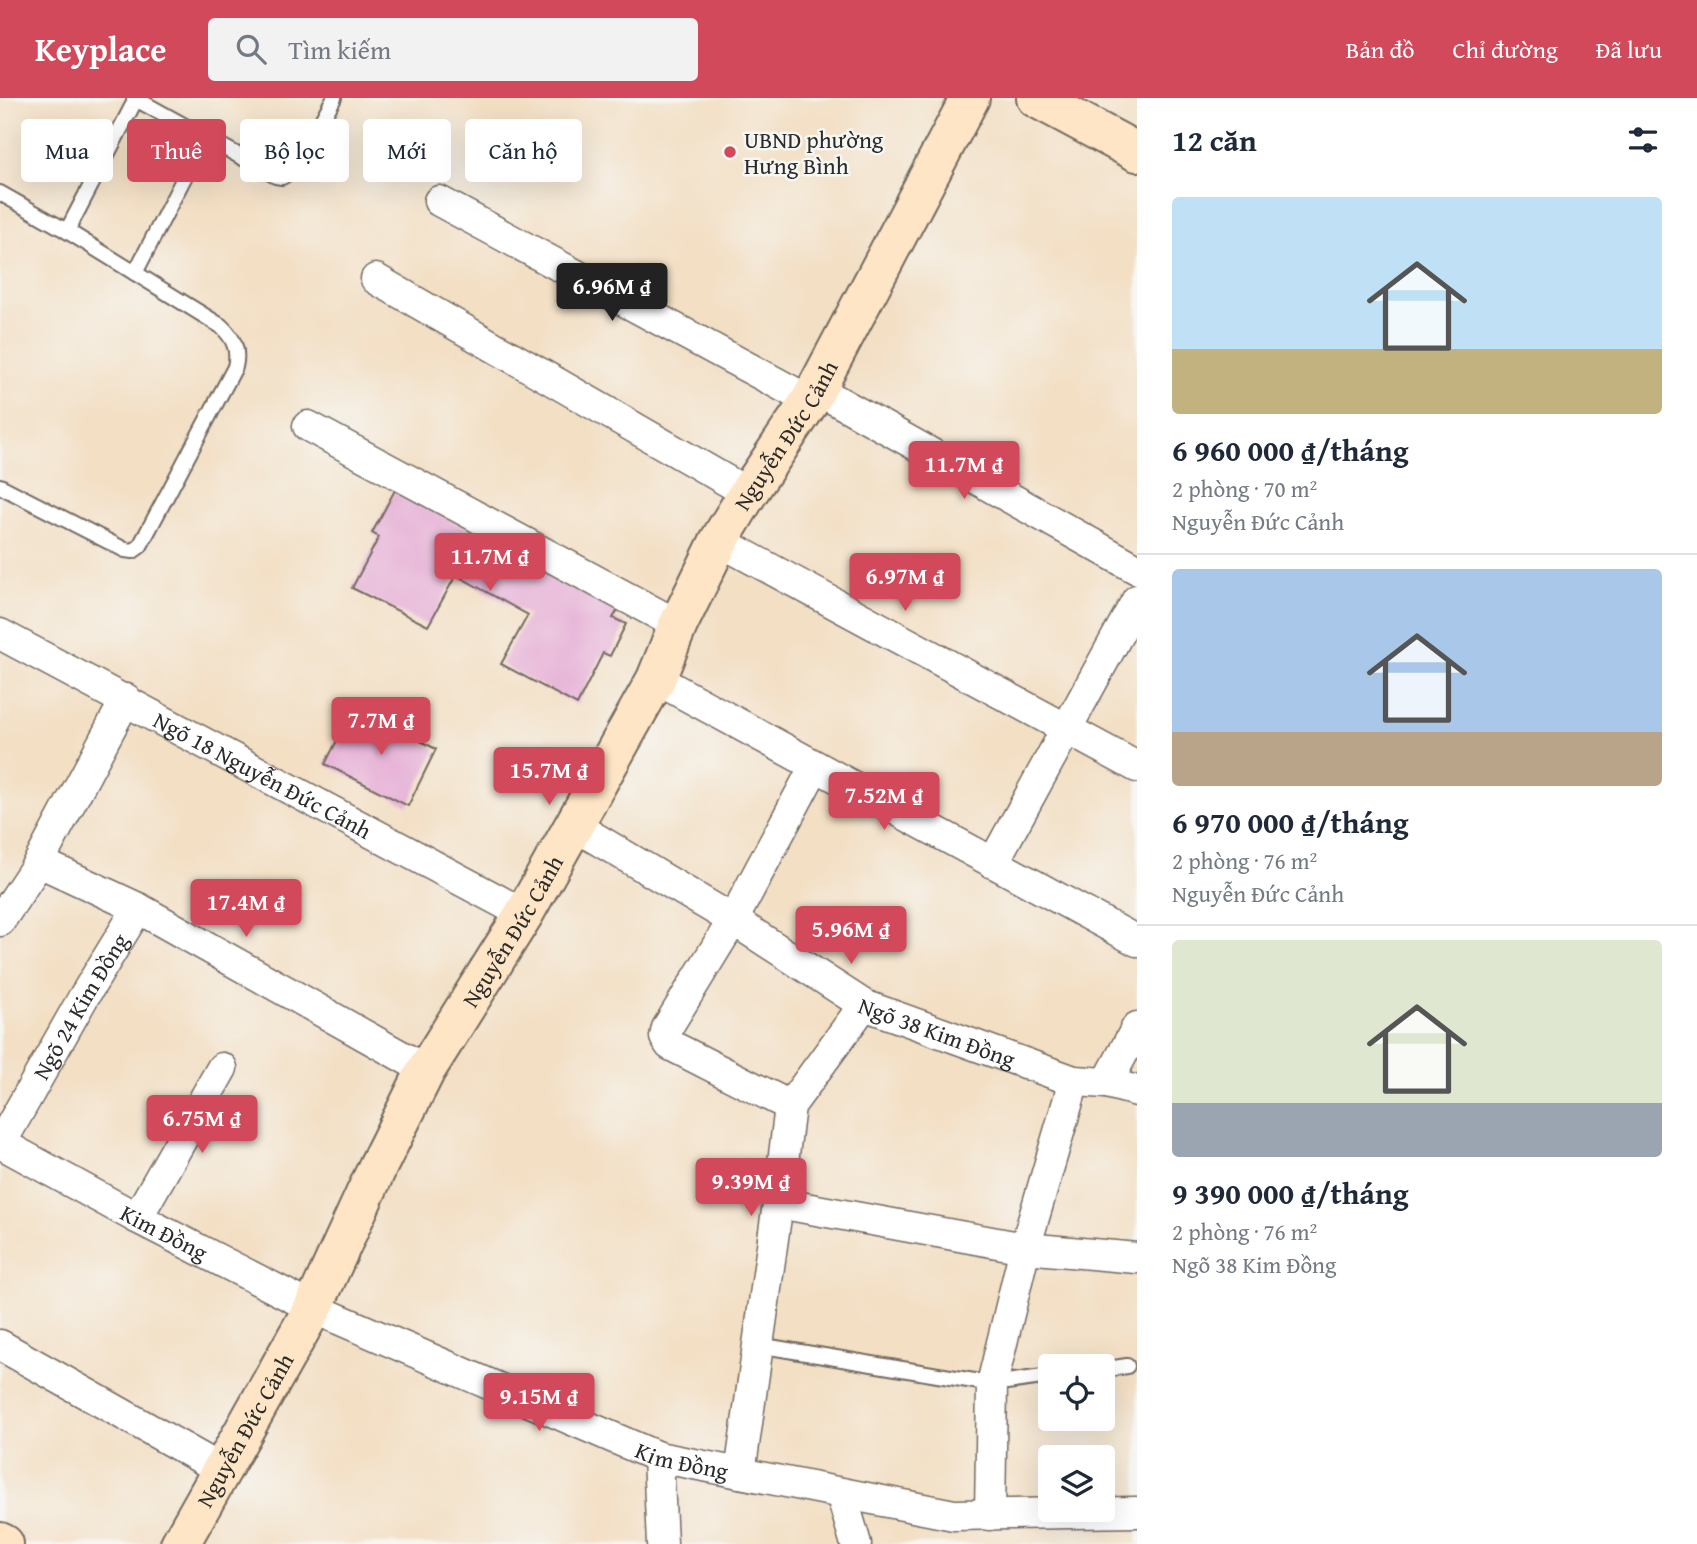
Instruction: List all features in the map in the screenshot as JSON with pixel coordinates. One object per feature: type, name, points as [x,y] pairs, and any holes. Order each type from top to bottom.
[{"type":"street","name":"Nguyễn Đức Cảnh","points":[[180,1544],[313,1308],[378,1166],[426,1070],[524,914],[656,679],[678,625],[719,541],[813,395],[970,98]]},
{"type":"street","points":[[1036,98],[1137,152]]},
{"type":"street","points":[[439,201],[813,395],[1137,569]]},
{"type":"street","points":[[376,279],[748,493]]},
{"type":"street","points":[[308,426],[678,625]]},
{"type":"street","points":[[719,541],[1137,767]]},
{"type":"street","points":[[993,863],[1137,600]]},
{"type":"street","name":"Ngõ 18 Nguyễn Đức Cảnh","points":[[0,634],[524,914]]},
{"type":"street","points":[[656,679],[1137,941]]},
{"type":"street","points":[[0,921],[9,887],[39,862],[126,699]]},
{"type":"street","points":[[790,1106],[670,1045],[665,1037],[667,1028],[733,920],[815,766]]},
{"type":"street","name":"Ngõ 38 Kim Đồng","points":[[573,824],[733,920],[864,1005],[1074,1081],[1108,1083],[1137,1091]]},
{"type":"street","points":[[39,862],[138,908],[426,1070]]},
{"type":"street","name":"Ngõ 24 Kim Đồng","points":[[1,1143],[83,998],[138,908]]},
{"type":"street","points":[[740,1473],[790,1106],[864,1005]]},
{"type":"street","points":[[1108,1083],[1137,1027]]},
{"type":"street","points":[[137,1218],[222,1068]]},
{"type":"street","points":[[989,1515],[992,1384],[1025,1248],[1074,1081]]},
{"type":"street","name":"Kim Đồng","points":[[1,1143],[137,1218],[313,1308],[658,1457],[954,1515],[1137,1512]]},
{"type":"street","points":[[778,1203],[1025,1248],[1137,1258]]},
{"type":"street","points":[[0,1345],[222,1470]]},
{"type":"street","points":[[658,1457],[662,1544]]},
{"type":"street","points":[[841,1493],[856,1544]]},
{"type":"lane","points":[[226,149],[276,176],[287,176],[296,168],[334,98]]},
{"type":"lane","points":[[67,231],[135,99],[171,119]]},
{"type":"lane","points":[[135,273],[182,182]]},
{"type":"lane","points":[[0,193],[221,326],[230,334],[238,355],[235,367],[140,546],[133,551],[125,550],[0,486]]},
{"type":"lane","points":[[758,1345],[992,1384],[1038,1378]]},
{"type":"lane","points":[[1115,1368],[1127,1366]]},
{"type":"building","points":[[395,490],[619,608],[613,618],[626,624],[610,656],[603,653],[577,705],[501,664],[528,615],[456,575],[428,626],[352,588],[379,537],[372,533]]},
{"type":"building","points":[[354,707],[436,749],[408,806],[325,764]]},
{"type":"place","name":"UBND phường Hưng Bình","points":[[730,152]]}]
